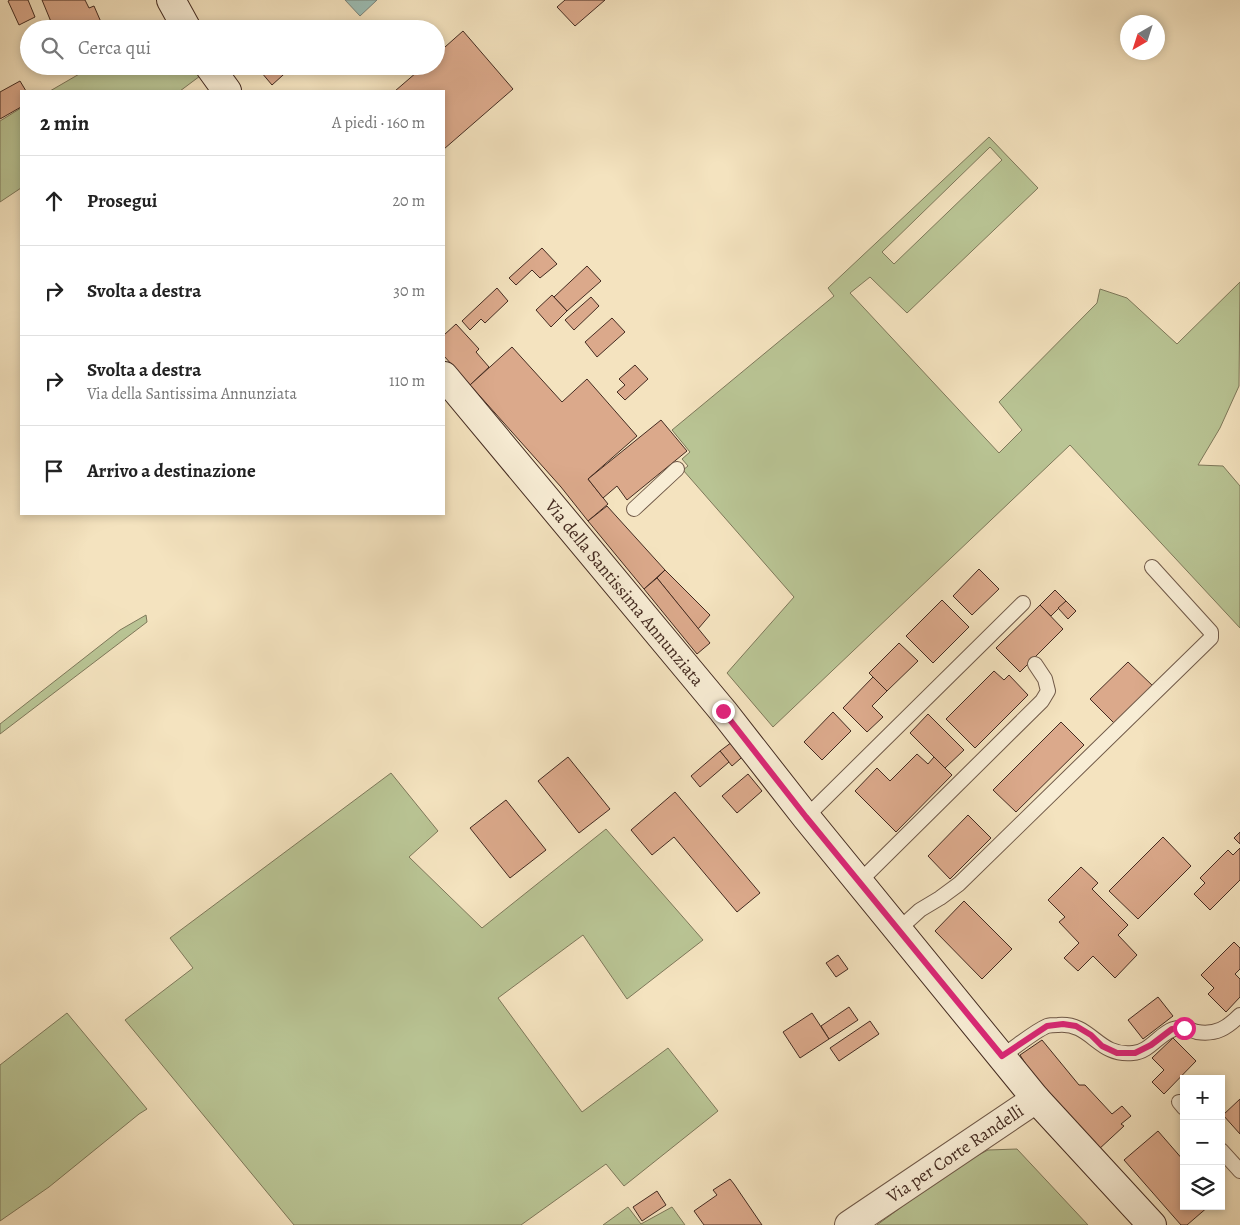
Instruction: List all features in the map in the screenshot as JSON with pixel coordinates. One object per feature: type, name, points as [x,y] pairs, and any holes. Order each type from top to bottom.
[{"type":"street","points":[[171,0],[182,20]]},
{"type":"street","points":[[216,75],[226,90]]},
{"type":"street","name":"Via della Santissima Annunziata","points":[[445,377],[723,711],[806,817],[1036,1099],[1152,1225]]},
{"type":"street","name":"Via per Corte Randelli","points":[[849,1225],[1036,1099]]},
{"type":"lane","points":[[634,509],[676,469]]},
{"type":"lane","points":[[898,930],[920,910],[959,884],[1211,638],[1211,632],[1152,567]]},
{"type":"lane","points":[[806,817],[1022,603]]},
{"type":"lane","points":[[859,882],[1042,701],[1048,691],[1045,679],[1035,664]]},
{"type":"lane","points":[[1002,1056],[1047,1026],[1063,1024],[1076,1026],[1091,1035],[1102,1046],[1117,1053],[1135,1053],[1151,1045],[1172,1029],[1184,1028],[1210,1034],[1221,1030],[1240,1015]]},
{"type":"lane","points":[[1225,1154],[1240,1171]]},
{"type":"green space","points":[[78,75],[200,76],[181,90],[52,90]]},
{"type":"green space","points":[[20,109],[20,189],[0,202],[0,121]]},
{"type":"green space","points":[[989,137],[1038,188],[907,313],[870,277],[850,293],[999,453],[1022,430],[999,402],[1097,303],[1100,289],[1127,298],[1177,344],[1240,282],[1239,386],[1220,428],[1198,465],[1223,466],[1240,486],[1240,628],[1070,445],[773,727],[727,673],[794,597],[683,470],[688,466],[682,459],[690,452],[672,430],[834,296],[828,288]],"holes":[[[990,147],[1002,160],[894,264],[882,252]]]},
{"type":"green space","points":[[146,615],[147,622],[0,734],[0,724],[120,630]]},
{"type":"green space","points":[[391,773],[438,831],[409,857],[482,928],[606,829],[703,940],[627,999],[583,935],[498,998],[582,1112],[668,1048],[718,1111],[624,1186],[606,1164],[521,1225],[294,1225],[125,1020],[193,968],[170,938]]},
{"type":"green space","points":[[67,1013],[147,1109],[49,1187],[0,1221],[0,1065]]},
{"type":"green space","points":[[1017,1149],[1088,1225],[877,1225],[957,1166],[988,1150]]},
{"type":"green space","points":[[628,1207],[641,1224],[672,1207],[685,1225],[603,1225]]},
{"type":"water","points":[[345,0],[377,0],[360,16]]},
{"type":"building","points":[[28,0],[35,17],[29,20],[20,20],[19,25],[8,1]]},
{"type":"building","points":[[42,0],[85,0],[89,8],[94,6],[100,20],[50,20]]},
{"type":"building","points":[[565,0],[605,0],[575,26],[557,7]]},
{"type":"building","points":[[463,31],[513,89],[445,148],[445,90],[396,90],[414,75],[445,75],[445,47]]},
{"type":"building","points":[[264,75],[283,75],[272,85]]},
{"type":"building","points":[[20,81],[25,90],[20,90],[20,108],[0,119],[0,92]]},
{"type":"building","points":[[542,248],[557,264],[540,278],[532,270],[516,285],[509,278]]},
{"type":"building","points":[[587,266],[601,281],[567,311],[554,297]]},
{"type":"building","points":[[497,288],[508,301],[485,323],[481,319],[470,330],[462,321]]},
{"type":"building","points":[[552,295],[567,311],[551,327],[536,310]]},
{"type":"building","points":[[591,297],[599,306],[574,330],[565,320]]},
{"type":"building","points":[[612,318],[625,332],[597,357],[585,342]]},
{"type":"building","points":[[456,324],[479,349],[476,352],[489,367],[470,385],[445,357],[445,334]]},
{"type":"building","points":[[512,347],[562,402],[587,379],[637,436],[588,479],[608,504],[588,521],[561,487],[470,385]]},
{"type":"building","points":[[635,365],[648,379],[625,400],[617,392],[625,385],[619,379]]},
{"type":"building","points":[[661,420],[687,451],[627,500],[617,486],[603,498],[588,479]]},
{"type":"building","points":[[607,506],[665,570],[644,589],[588,521]]},
{"type":"building","points":[[979,569],[999,589],[972,615],[953,596]]},
{"type":"building","points":[[665,570],[710,615],[698,629],[657,578]]},
{"type":"building","points":[[657,578],[710,643],[697,654],[644,589]]},
{"type":"building","points":[[1055,590],[1066,601],[1051,616],[1040,605]]},
{"type":"building","points":[[942,600],[969,627],[933,663],[906,636]]},
{"type":"building","points":[[1066,601],[1076,611],[1068,619],[1058,608]]},
{"type":"building","points":[[1040,605],[1063,629],[1020,672],[996,648]]},
{"type":"building","points":[[899,643],[918,661],[887,691],[869,673]]},
{"type":"building","points":[[1128,662],[1154,687],[1116,725],[1090,699]]},
{"type":"building","points":[[994,671],[1004,680],[1009,675],[1028,695],[975,748],[946,719]]},
{"type":"building","points":[[873,677],[887,691],[872,706],[883,717],[867,732],[843,708]]},
{"type":"building","points":[[833,712],[851,731],[822,760],[804,742]]},
{"type":"building","points":[[928,714],[964,750],[945,768],[910,733]]},
{"type":"building","points":[[1061,722],[1084,745],[1016,812],[993,790]]},
{"type":"building","points":[[736,739],[748,752],[732,766],[720,751]]},
{"type":"building","points":[[720,751],[729,762],[700,787],[691,776]]},
{"type":"building","points":[[917,754],[928,764],[934,757],[952,775],[896,832],[855,791],[877,768],[890,781]]},
{"type":"building","points":[[568,757],[610,809],[579,833],[538,781]]},
{"type":"building","points":[[748,774],[762,791],[737,813],[722,796]]},
{"type":"building","points":[[675,792],[760,893],[737,912],[674,837],[652,855],[631,830]]},
{"type":"building","points":[[506,800],[546,850],[510,878],[470,828]]},
{"type":"building","points":[[968,815],[991,838],[950,879],[928,856]]},
{"type":"building","points":[[1240,832],[1240,844],[1234,838]]},
{"type":"building","points":[[1163,837],[1191,866],[1138,919],[1109,891]]},
{"type":"building","points":[[1240,848],[1240,880],[1210,910],[1194,894],[1205,883],[1200,878],[1228,850],[1233,855]]},
{"type":"building","points":[[1081,867],[1098,883],[1092,889],[1128,925],[1118,935],[1137,955],[1115,978],[1093,956],[1078,971],[1064,958],[1079,943],[1059,922],[1065,917],[1048,900]]},
{"type":"building","points":[[964,901],[1012,949],[982,979],[935,931]]},
{"type":"building","points":[[1234,942],[1240,948],[1240,969],[1235,974],[1240,979],[1240,997],[1226,1012],[1208,994],[1214,988],[1201,975]]},
{"type":"building","points":[[838,955],[848,969],[836,977],[826,963]]},
{"type":"building","points":[[1158,997],[1173,1016],[1143,1039],[1128,1020]]},
{"type":"building","points":[[849,1007],[858,1020],[829,1039],[821,1026]]},
{"type":"building","points":[[812,1013],[829,1039],[800,1058],[783,1032]]},
{"type":"building","points":[[870,1021],[879,1034],[839,1061],[830,1048]]},
{"type":"building","points":[[1173,1038],[1196,1061],[1182,1075],[1180,1075],[1180,1078],[1164,1094],[1152,1082],[1164,1070],[1152,1058]]},
{"type":"building","points":[[1042,1040],[1079,1085],[1085,1085],[1112,1114],[1122,1106],[1131,1116],[1121,1124],[1124,1126],[1098,1150],[1058,1115],[1020,1055]]},
{"type":"building","points":[[1240,1099],[1240,1134],[1225,1117],[1225,1113]]},
{"type":"building","points":[[1158,1131],[1180,1156],[1180,1210],[1204,1210],[1187,1225],[1181,1225],[1124,1160]]},
{"type":"building","points":[[730,1179],[762,1225],[704,1225],[694,1211],[717,1195],[713,1190]]},
{"type":"building","points":[[657,1191],[666,1205],[642,1221],[633,1207]]},
{"type":"route","points":[[723,711],[806,817],[1002,1056],[1047,1026],[1063,1024],[1076,1026],[1091,1035],[1102,1046],[1117,1053],[1135,1053],[1151,1045],[1172,1029],[1184,1028]]}]
